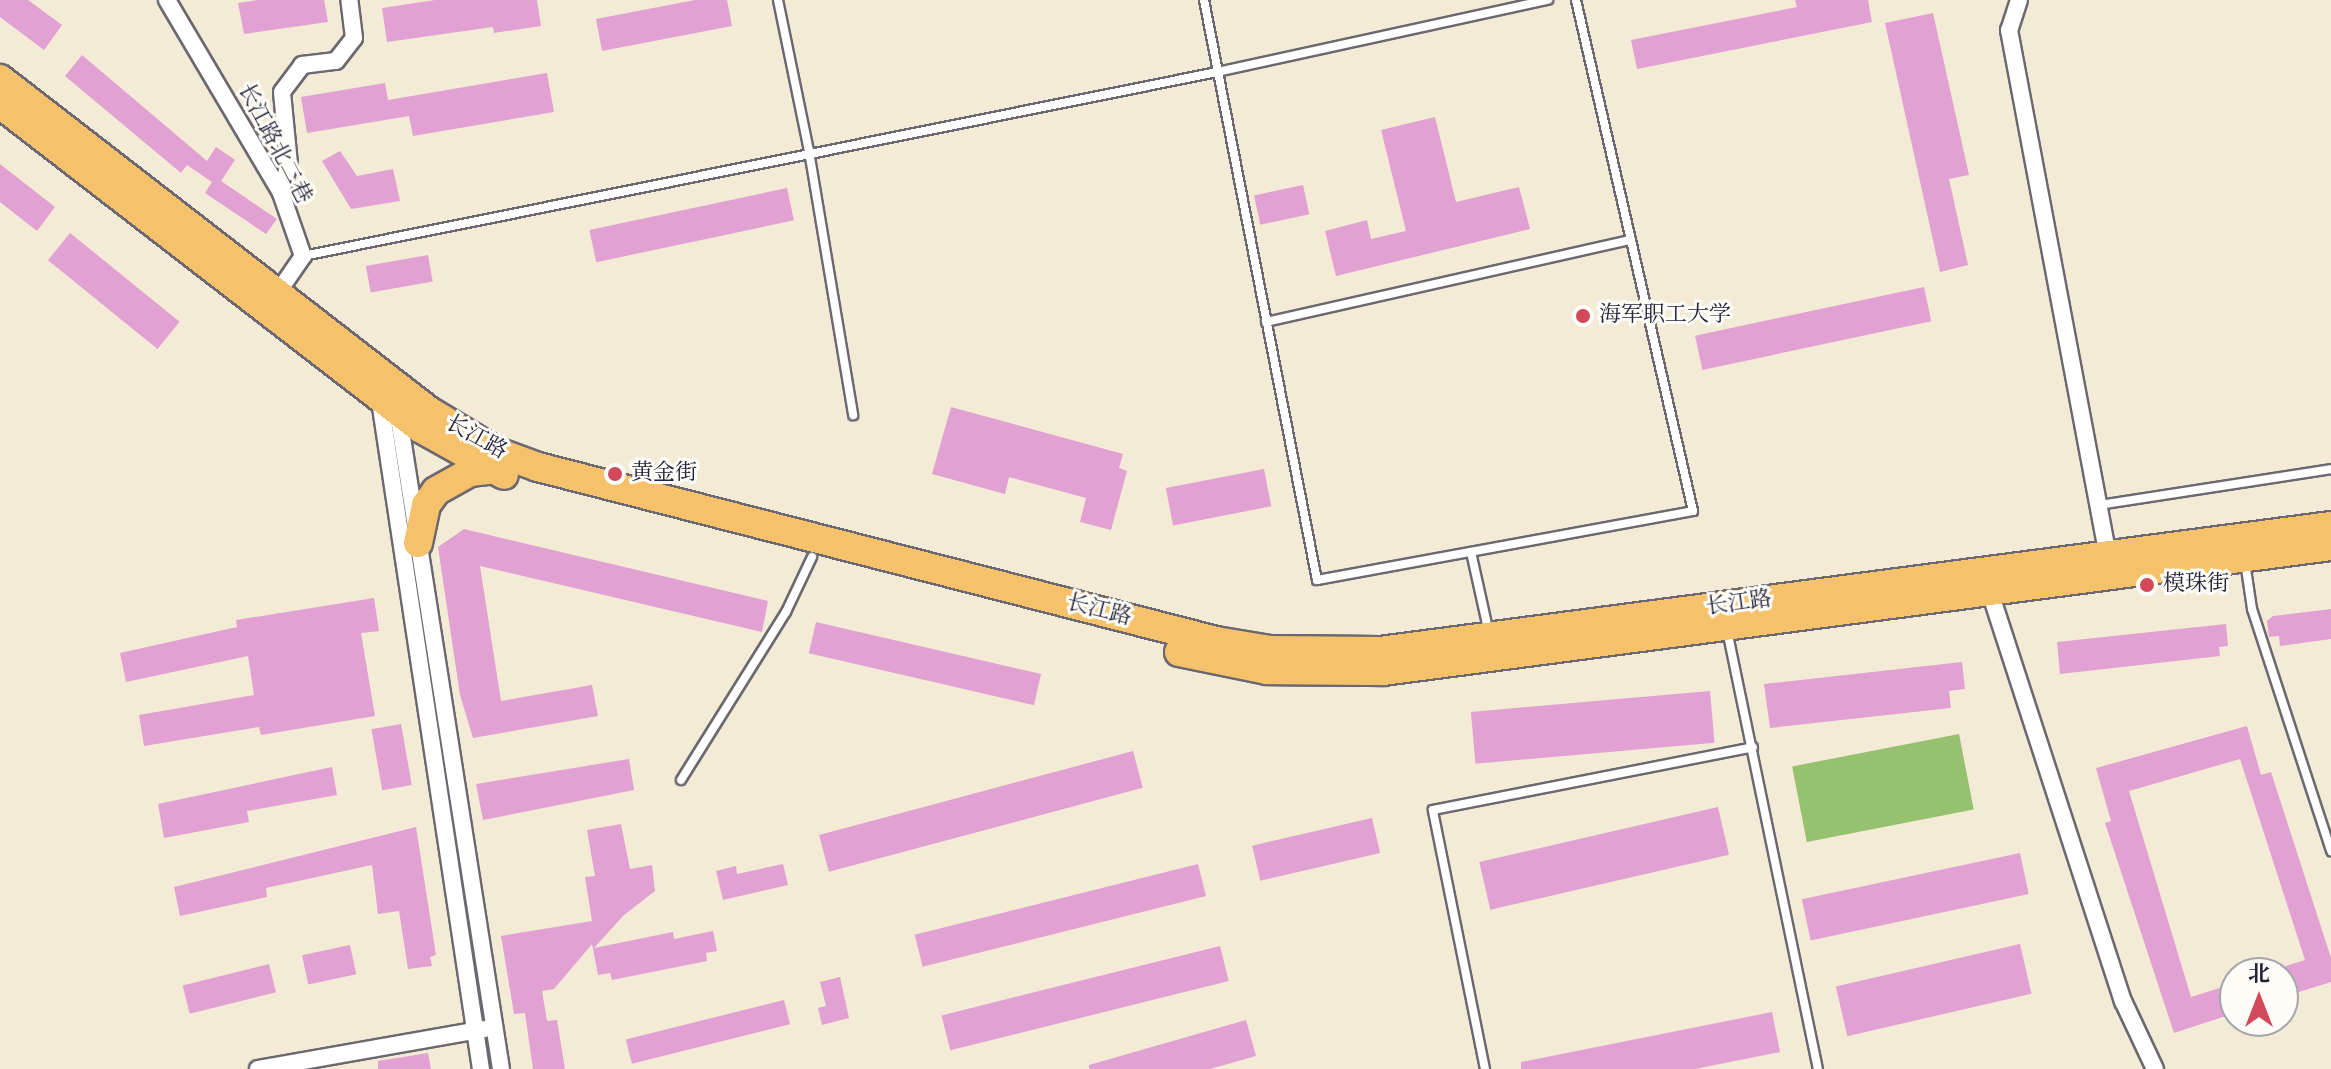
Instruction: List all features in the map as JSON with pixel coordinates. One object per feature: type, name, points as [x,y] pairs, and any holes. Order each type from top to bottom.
[{"type":"highway","name":"长江路","points":[[0,79],[389,397],[490,470],[533,486],[1215,661],[1267,670],[1383,671],[1725,626],[1986,581]]},
{"type":"highway","name":"长江路","points":[[0,104],[271,301]]},
{"type":"highway","name":"长江路","points":[[389,397],[538,467],[1216,641],[1328,653],[1986,581],[2110,565],[2331,526]]},
{"type":"highway","points":[[418,543],[426,505],[436,491],[461,475],[490,470]]},
{"type":"highway","name":"长江路","points":[[2110,565],[2244,557],[2331,546]]},
{"type":"street","name":"长江路北二巷","points":[[167,0],[281,193],[303,256]]},
{"type":"street","points":[[281,193],[289,164],[282,92],[302,65],[336,61],[354,38],[349,0]]},
{"type":"street","points":[[2019,0],[2009,30],[2110,565]]},
{"type":"street","points":[[271,301],[303,256]]},
{"type":"street","points":[[389,397],[418,543],[501,1069]]},
{"type":"street","points":[[389,397],[481,1069]]},
{"type":"street","points":[[1986,581],[2123,1001],[2155,1069]]},
{"type":"street","points":[[258,1069],[494,1028]]},
{"type":"lane","points":[[778,0],[809,151],[853,415]]},
{"type":"lane","points":[[1204,0],[1317,580],[1693,511],[1576,0]]},
{"type":"lane","points":[[303,256],[809,151],[1217,72],[1548,0]]},
{"type":"lane","points":[[1266,322],[1631,240]]},
{"type":"lane","points":[[2099,505],[2331,469]]},
{"type":"lane","points":[[1471,552],[1489,637]]},
{"type":"lane","points":[[681,780],[786,612],[812,557]]},
{"type":"lane","points":[[2244,557],[2252,609],[2331,851]]},
{"type":"lane","points":[[1725,626],[1753,747],[1818,1069]]},
{"type":"lane","points":[[1485,1069],[1433,810],[1753,747]]},
{"type":"green space","points":[[1959,734],[1974,810],[1807,842],[1792,766]]},
{"type":"building","points":[[0,0],[28,0],[62,25],[44,50],[0,17]]},
{"type":"building","points":[[324,0],[328,22],[244,34],[238,3]]},
{"type":"building","points":[[435,0],[537,0],[541,26],[494,33],[493,27],[387,42],[382,8]]},
{"type":"building","points":[[695,0],[727,0],[732,26],[602,51],[596,19]]},
{"type":"building","points":[[1795,0],[1868,0],[1872,22],[1637,69],[1631,40],[1797,7]]},
{"type":"building","points":[[1933,13],[1969,175],[1949,179],[1968,265],[1940,272],[1885,23]]},
{"type":"building","points":[[82,55],[207,161],[216,147],[235,160],[221,181],[277,219],[266,234],[205,193],[212,182],[187,165],[181,173],[65,76]]},
{"type":"building","points":[[547,73],[554,112],[413,136],[409,116],[307,133],[301,97],[385,83],[388,100]]},
{"type":"building","points":[[1435,117],[1456,202],[1519,187],[1530,229],[1336,276],[1325,231],[1367,220],[1371,239],[1406,231],[1381,130]]},
{"type":"building","points":[[340,151],[357,176],[393,169],[400,201],[351,209],[322,161]]},
{"type":"building","points":[[0,164],[55,207],[37,231],[0,202]]},
{"type":"building","points":[[1303,185],[1309,214],[1260,225],[1254,195]]},
{"type":"building","points":[[787,188],[794,220],[596,262],[589,230]]},
{"type":"building","points":[[70,233],[180,322],[158,349],[48,260]]},
{"type":"building","points":[[428,255],[433,282],[371,293],[366,266]]},
{"type":"building","points":[[1924,287],[1931,321],[1702,370],[1695,336]]},
{"type":"building","points":[[951,407],[1123,454],[1119,468],[1127,471],[1111,530],[1080,522],[1086,498],[1009,477],[1005,494],[932,474]]},
{"type":"building","points":[[1264,469],[1271,506],[1173,525],[1166,488]]},
{"type":"building","points":[[464,529],[768,601],[762,632],[480,566],[501,701],[592,685],[598,716],[473,738],[460,695],[438,547]]},
{"type":"building","points":[[374,598],[379,631],[361,633],[375,716],[261,735],[259,727],[144,746],[139,715],[254,695],[248,656],[126,682],[120,653],[237,627],[236,620]]},
{"type":"building","points":[[2331,609],[2331,639],[2280,646],[2279,636],[2269,637],[2267,621],[2273,616]]},
{"type":"building","points":[[816,622],[1041,674],[1034,705],[809,653]]},
{"type":"building","points":[[2226,624],[2228,646],[2219,647],[2220,656],[2060,674],[2057,642]]},
{"type":"building","points":[[1962,662],[1965,689],[1949,691],[1951,708],[1770,728],[1764,684]]},
{"type":"building","points":[[1710,691],[1715,743],[1475,764],[1471,712]]},
{"type":"building","points":[[401,724],[412,785],[382,790],[371,729]]},
{"type":"building","points":[[2247,726],[2261,775],[2271,772],[2331,958],[2331,982],[2299,992],[2299,962],[2305,960],[2240,759],[2129,791],[2191,997],[2219,988],[2219,1018],[2174,1033],[2105,823],[2111,821],[2096,768]]},
{"type":"building","points":[[1133,751],[1143,788],[829,872],[819,835]]},
{"type":"building","points":[[629,759],[634,790],[483,820],[476,784]]},
{"type":"building","points":[[332,767],[337,795],[247,811],[249,822],[164,838],[158,804]]},
{"type":"building","points":[[1718,807],[1729,855],[1490,910],[1479,862]]},
{"type":"building","points":[[1372,818],[1380,853],[1260,881],[1252,846]]},
{"type":"building","points":[[621,824],[630,869],[652,865],[655,891],[624,915],[594,948],[673,932],[674,939],[713,931],[717,951],[706,953],[707,961],[612,980],[610,973],[598,975],[592,944],[554,989],[542,991],[547,1021],[557,1020],[565,1069],[533,1069],[525,1013],[514,1014],[501,936],[592,921],[585,877],[595,876],[587,830]]},
{"type":"building","points":[[416,827],[436,955],[430,957],[432,966],[408,969],[399,911],[378,914],[372,865],[266,888],[267,897],[180,916],[174,887]]},
{"type":"building","points":[[2020,853],[2029,894],[1811,940],[1802,899]]},
{"type":"building","points":[[783,864],[788,885],[723,900],[716,871],[736,866],[737,874]]},
{"type":"building","points":[[1198,864],[1206,896],[923,967],[915,935]]},
{"type":"building","points":[[2020,944],[2031,994],[1847,1036],[1836,987]]},
{"type":"building","points":[[350,945],[356,974],[308,985],[302,955]]},
{"type":"building","points":[[1220,946],[1229,981],[950,1050],[942,1015]]},
{"type":"building","points":[[269,964],[276,992],[190,1014],[183,986]]},
{"type":"building","points":[[840,977],[849,1018],[822,1025],[818,1008],[826,1006],[820,982]]},
{"type":"building","points":[[784,1000],[790,1024],[632,1064],[626,1039]]},
{"type":"building","points":[[1772,1012],[1780,1052],[1695,1069],[1521,1069],[1521,1062]]},
{"type":"building","points":[[1246,1020],[1256,1056],[1210,1069],[1089,1069],[1089,1065]]},
{"type":"building","points":[[428,1053],[431,1069],[378,1069],[378,1061]]},
{"type":"place","name":"海军职工大学","points":[[1583,316]]},
{"type":"place","name":"黄金街","points":[[615,474]]},
{"type":"place","name":"模珠街","points":[[2147,585]]}]
